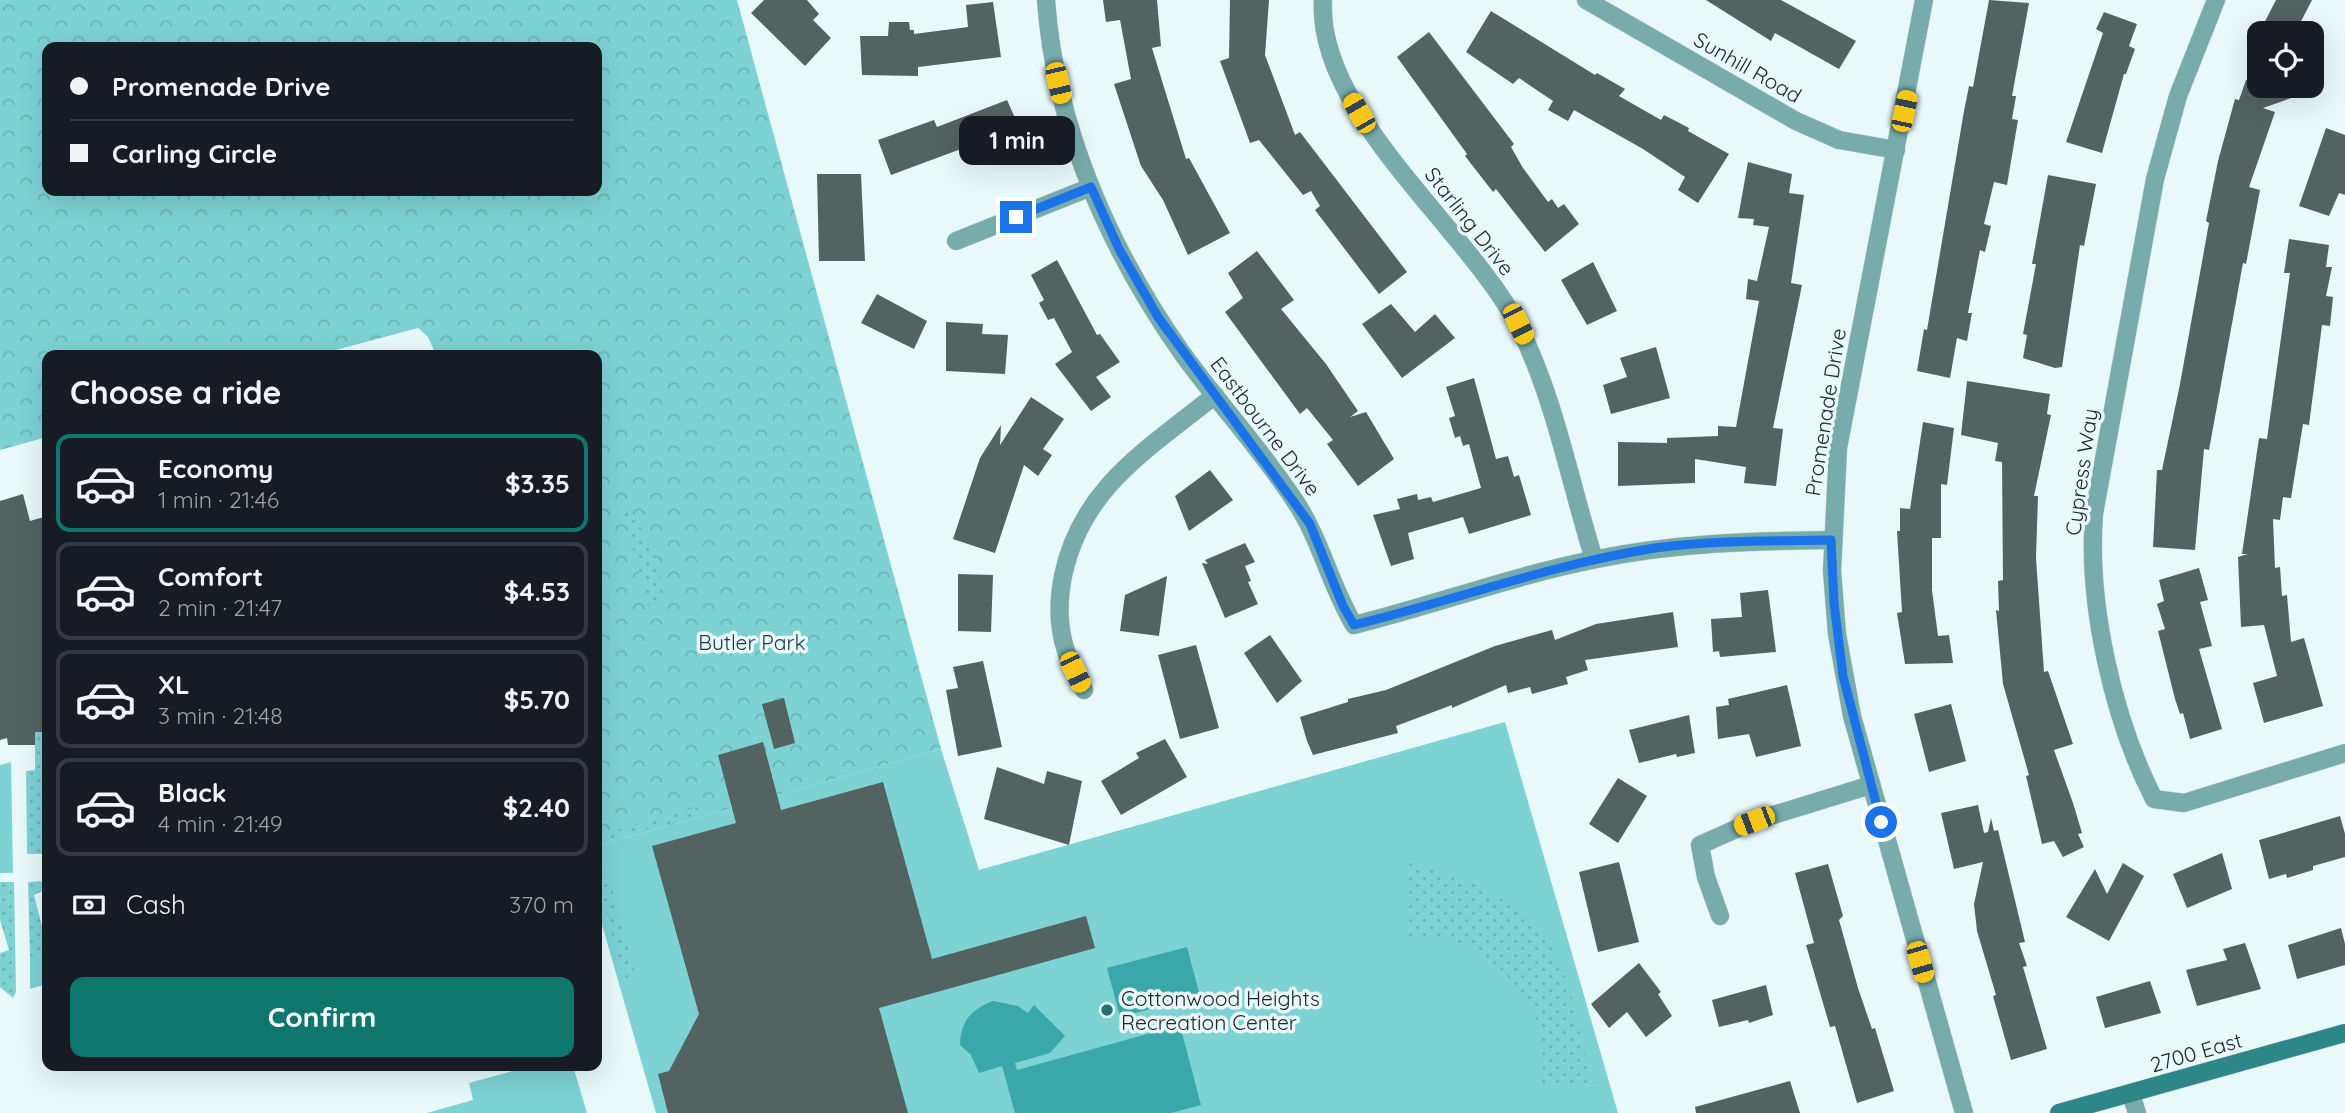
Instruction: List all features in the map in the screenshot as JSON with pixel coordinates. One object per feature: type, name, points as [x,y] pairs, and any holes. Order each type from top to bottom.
[{"type":"street","name":"Eastbourne Drive","points":[[1046,0],[1054,64],[1065,110],[1091,187],[1119,249],[1143,294],[1310,524],[1343,606],[1354,625],[1594,559],[1683,545],[1831,540]]},
{"type":"street","name":"Starling Drive","points":[[1323,0],[1329,52],[1359,113],[1518,324],[1540,377],[1594,559]]},
{"type":"street","name":"Sunhill Road","points":[[1586,0],[1796,121],[1839,140],[1896,150]]},
{"type":"street","name":"Promenade Drive","points":[[1924,0],[1838,448],[1831,540],[1835,613],[1843,676],[1871,785],[1964,1113]]},
{"type":"street","name":"Cypress Way","points":[[2216,0],[2178,96],[2151,203],[2094,514],[2094,566],[2100,621],[2137,766],[2154,799],[2183,803],[2345,752]]},
{"type":"street","points":[[956,241],[1091,187]]},
{"type":"street","points":[[1084,690],[1067,653],[1060,619],[1063,575],[1076,533],[1096,498],[1116,475],[1215,395]]},
{"type":"street","points":[[1720,916],[1706,877],[1700,845],[1754,821],[1871,785]]},
{"type":"street","name":"2700 East","points":[[2059,1113],[2345,1033]]},
{"type":"street","points":[[2132,1094],[2137,1113]]},
{"type":"green space","name":"Butler Park","points":[[0,0],[737,0],[941,749],[602,845],[602,350],[434,350],[428,337],[418,328],[336,350],[42,350],[42,438],[0,450]]},
{"type":"green space","points":[[621,506],[645,535],[661,577],[662,600],[649,610]]},
{"type":"green space","name":"Cottonwood Heights Recreation Center","points":[[1505,722],[1618,1113],[656,1113],[602,924],[602,845],[941,749],[979,870]]},
{"type":"green space","points":[[35,732],[42,732],[42,854],[27,854],[26,771],[35,770]]},
{"type":"green space","points":[[11,762],[13,873],[0,873],[0,765]]},
{"type":"green space","points":[[698,807],[700,816],[602,841],[602,835]]},
{"type":"green space","points":[[1404,862],[1446,873],[1487,890],[1524,916],[1539,931],[1552,949],[1566,979],[1593,1088],[1542,1085],[1543,1063],[1538,1025],[1523,995],[1500,968],[1471,948],[1455,942],[1439,939],[1406,940]]},
{"type":"green space","points":[[602,871],[608,874],[634,969],[632,978],[624,980],[602,899]]},
{"type":"green space","points":[[42,881],[42,891],[34,895],[42,926],[42,956],[30,956],[28,882]]},
{"type":"green space","points":[[0,882],[14,882],[16,992],[13,998],[0,987],[0,953],[9,950],[0,920]]},
{"type":"green space","points":[[30,956],[42,956],[42,985],[30,989]]},
{"type":"green space","points":[[513,1071],[574,1071],[587,1113],[427,1113],[473,1100],[469,1083]]},
{"type":"shaded area","points":[[1187,947],[1200,996],[1120,1017],[1107,968]]},
{"type":"shaded area","points":[[993,1001],[1018,1006],[1028,1013],[1034,1005],[1065,1036],[1050,1053],[1015,1063],[1017,1070],[1180,1025],[1201,1105],[1171,1113],[1015,1113],[1002,1066],[979,1073],[971,1055],[960,1045],[962,1029],[968,1017],[978,1008]]},
{"type":"building","points":[[764,0],[807,0],[819,14],[813,20],[831,38],[805,66],[751,13]]},
{"type":"building","points":[[1103,0],[1157,0],[1161,46],[1152,48],[1186,159],[1189,158],[1230,233],[1188,255],[1163,200],[1141,166],[1134,145],[1114,84],[1131,79],[1120,20],[1106,22]]},
{"type":"building","points":[[1230,0],[1269,0],[1265,55],[1295,135],[1300,132],[1407,272],[1379,294],[1315,210],[1320,206],[1311,191],[1303,195],[1259,140],[1250,143],[1220,61],[1229,58]]},
{"type":"building","points":[[1706,0],[1781,0],[1856,41],[1839,69],[1775,33],[1771,41]]},
{"type":"building","points":[[1989,0],[2029,3],[2012,96],[2016,96],[2012,119],[2018,120],[2007,185],[1994,182],[1984,224],[1991,226],[1985,252],[1980,250],[1968,313],[1972,313],[1967,341],[1957,338],[1950,378],[1917,371],[1924,329],[1927,330],[1964,111],[1969,86],[1973,87]]},
{"type":"building","points":[[2276,0],[2312,0],[2301,21],[2265,21]]},
{"type":"building","points":[[993,2],[1001,57],[918,67],[918,76],[862,75],[860,36],[888,36],[889,22],[909,22],[910,30],[914,30],[914,34],[968,27],[966,5]]},
{"type":"building","points":[[1491,11],[1595,75],[1597,73],[1625,89],[1619,96],[1661,120],[1664,115],[1689,128],[1688,131],[1729,154],[1698,203],[1678,190],[1685,177],[1643,149],[1574,110],[1568,121],[1548,110],[1553,101],[1519,78],[1513,84],[1466,52]]},
{"type":"building","points":[[2104,12],[2137,24],[2129,46],[2135,49],[2124,74],[2102,153],[2066,142],[2103,33],[2096,29]]},
{"type":"building","points":[[1429,32],[1514,144],[1511,147],[1523,168],[1548,202],[1552,199],[1558,208],[1564,204],[1579,224],[1545,252],[1496,189],[1493,192],[1465,156],[1467,154],[1397,57]]},
{"type":"building","points":[[2246,80],[2247,98],[2291,98],[2263,108],[2275,112],[2249,187],[2260,190],[2246,264],[2243,263],[2209,450],[2204,449],[2195,550],[2153,547],[2157,470],[2162,470],[2180,384],[2218,161],[2235,99],[2239,100]]},
{"type":"building","points":[[1007,100],[1023,136],[1010,141],[1012,148],[974,161],[969,146],[891,175],[878,140],[934,120],[937,127]]},
{"type":"building","points":[[2326,128],[2345,135],[2345,195],[2339,193],[2329,216],[2299,206]]},
{"type":"building","points":[[1748,162],[1792,174],[1789,193],[1804,195],[1791,283],[1802,285],[1773,428],[1783,429],[1776,486],[1744,483],[1746,467],[1695,459],[1695,483],[1618,486],[1618,442],[1667,443],[1667,438],[1718,436],[1718,426],[1736,427],[1759,301],[1746,299],[1748,279],[1757,281],[1769,227],[1753,225],[1754,219],[1738,218]]},
{"type":"building","points":[[817,174],[861,174],[865,261],[819,261]]},
{"type":"building","points":[[2048,175],[2096,184],[2084,246],[2080,245],[2062,367],[2055,368],[2023,358],[2027,335],[2023,334],[2036,264],[2032,264]]},
{"type":"building","points":[[2289,239],[2329,245],[2326,267],[2332,267],[2326,296],[2333,297],[2330,326],[2322,325],[2309,425],[2303,424],[2291,498],[2283,497],[2280,520],[2273,519],[2275,568],[2280,567],[2282,596],[2287,595],[2291,642],[2304,638],[2323,706],[2264,723],[2253,683],[2277,676],[2264,625],[2241,627],[2238,557],[2248,554],[2242,554],[2259,438],[2267,439],[2290,273],[2284,273]]},
{"type":"building","points":[[1257,251],[1294,300],[1281,309],[1326,364],[1358,411],[1350,417],[1366,412],[1394,459],[1358,486],[1327,444],[1333,440],[1307,408],[1300,414],[1225,312],[1243,298],[1228,273]]},
{"type":"building","points":[[1057,260],[1097,335],[1100,334],[1120,362],[1096,377],[1111,397],[1091,411],[1055,364],[1072,352],[1054,318],[1048,320],[1039,303],[1044,300],[1031,275]]},
{"type":"building","points":[[1593,262],[1617,311],[1587,325],[1561,280]]},
{"type":"building","points":[[877,294],[927,321],[914,349],[861,323]]},
{"type":"building","points":[[1391,304],[1415,332],[1435,314],[1455,338],[1402,378],[1362,324]]},
{"type":"building","points":[[946,322],[983,324],[982,334],[1008,335],[1005,374],[946,371]]},
{"type":"building","points":[[1656,347],[1670,398],[1611,414],[1603,385],[1627,377],[1620,358]]},
{"type":"building","points":[[1474,378],[1496,459],[1508,456],[1514,477],[1519,475],[1531,515],[1469,534],[1463,517],[1408,533],[1414,559],[1391,566],[1373,515],[1400,509],[1397,499],[1417,494],[1418,500],[1431,497],[1433,502],[1481,488],[1469,444],[1463,446],[1460,436],[1455,438],[1449,418],[1455,416],[1446,387]]},
{"type":"building","points":[[1967,381],[2050,394],[2047,414],[2051,415],[2034,496],[2038,496],[2036,558],[2044,672],[2048,671],[2073,744],[2054,750],[2073,803],[2082,833],[2078,834],[2084,847],[2063,857],[2054,841],[2042,844],[2026,776],[2029,775],[2003,684],[1996,610],[1999,611],[1998,581],[2003,580],[2002,462],[1995,461],[1998,443],[1961,435]]},
{"type":"building","points":[[1031,397],[1064,419],[1043,449],[1052,455],[1038,476],[1024,465],[995,553],[953,539],[980,458],[1001,425],[1000,445]]},
{"type":"building","points":[[1923,422],[1954,428],[1947,485],[1941,484],[1941,538],[1932,538],[1932,590],[1938,636],[1949,635],[1953,663],[1905,664],[1897,613],[1902,612],[1897,531],[1900,531],[1900,508],[1910,509]]},
{"type":"building","points":[[1210,470],[1233,500],[1189,531],[1175,496]]},
{"type":"building","points":[[23,494],[30,521],[42,517],[42,732],[35,732],[35,745],[8,745],[7,738],[0,740],[0,501]]},
{"type":"building","points":[[1245,543],[1255,562],[1245,566],[1251,581],[1248,582],[1258,604],[1225,618],[1202,563],[1208,564],[1205,560]]},
{"type":"building","points":[[2199,568],[2208,600],[2200,602],[2212,646],[2199,649],[2222,729],[2190,739],[2183,713],[2180,714],[2175,699],[2158,631],[2165,629],[2157,604],[2164,601],[2159,580]]},
{"type":"building","points":[[958,574],[993,575],[991,632],[958,631]]},
{"type":"building","points":[[1167,576],[1159,636],[1120,631],[1125,595]]},
{"type":"building","points":[[1768,590],[1776,652],[1720,657],[1719,651],[1713,652],[1711,619],[1742,617],[1740,593]]},
{"type":"building","points":[[1673,612],[1678,647],[1585,660],[1588,670],[1566,677],[1568,684],[1532,694],[1530,687],[1508,693],[1506,685],[1452,708],[1452,705],[1396,726],[1398,733],[1313,755],[1307,741],[1300,717],[1348,702],[1348,699],[1386,690],[1495,646],[1552,630],[1555,640],[1596,624]]},
{"type":"building","points":[[1270,635],[1302,681],[1277,703],[1244,653]]},
{"type":"building","points":[[1196,645],[1219,728],[1180,739],[1158,655]]},
{"type":"building","points":[[983,661],[1002,747],[958,756],[946,690],[958,688],[953,667]]},
{"type":"building","points":[[1787,685],[1801,746],[1756,757],[1749,734],[1718,739],[1716,707],[1729,705],[1728,699]]},
{"type":"building","points":[[784,698],[795,743],[774,749],[762,704]]},
{"type":"building","points":[[1951,704],[1966,761],[1929,772],[1914,714]]},
{"type":"building","points":[[1689,715],[1695,753],[1677,757],[1676,754],[1639,763],[1629,730]]},
{"type":"building","points":[[1165,739],[1187,777],[1121,815],[1101,781],[1139,758],[1136,753]]},
{"type":"building","points":[[763,742],[781,810],[883,782],[932,959],[1086,916],[1095,948],[879,1008],[908,1113],[668,1113],[658,1074],[669,1071],[699,1014],[652,846],[736,823],[718,755]]},
{"type":"building","points":[[997,767],[1044,784],[1047,771],[1082,781],[1069,845],[984,819]]},
{"type":"building","points":[[1618,778],[1647,796],[1618,843],[1589,824]]},
{"type":"building","points":[[1978,805],[1984,833],[1988,832],[1991,818],[1994,831],[1998,830],[2025,942],[2019,943],[2027,966],[2023,967],[2047,1049],[2011,1060],[1977,931],[1974,904],[1983,862],[1954,869],[1941,813]]},
{"type":"building","points":[[2340,816],[2345,834],[2345,857],[2313,866],[2313,870],[2287,878],[2286,874],[2269,879],[2259,840]]},
{"type":"building","points":[[2222,853],[2232,889],[2187,908],[2173,874]]},
{"type":"building","points":[[1619,862],[1639,942],[1598,952],[1579,872]]},
{"type":"building","points":[[2123,863],[2144,876],[2109,941],[2066,917],[2095,869],[2107,894]]},
{"type":"building","points":[[1828,864],[1843,916],[1839,920],[1858,988],[1872,1029],[1875,1028],[1894,1091],[1857,1103],[1835,1026],[1830,1027],[1806,945],[1814,943],[1795,873]]},
{"type":"building","points":[[2341,928],[2345,944],[2345,965],[2297,979],[2288,945]]},
{"type":"building","points":[[2245,943],[2261,989],[2197,1006],[2186,970],[2227,960],[2223,949]]},
{"type":"building","points":[[1639,963],[1661,992],[1658,994],[1672,1016],[1646,1037],[1627,1012],[1609,1028],[1591,1004]]},
{"type":"building","points":[[2150,981],[2161,1013],[2105,1028],[2096,997]]},
{"type":"building","points":[[1766,985],[1773,1015],[1749,1023],[1748,1020],[1719,1027],[1712,1000]]},
{"type":"building","points":[[1790,1081],[1800,1113],[1696,1113],[1695,1107]]},
{"type":"place","name":"Cottonwood Heights Recreation Center","points":[[1107,1010]]},
{"type":"route","points":[[1016,217],[1091,187],[1143,294],[1183,354],[1293,497],[1310,524],[1343,606],[1354,625],[1594,559],[1683,545],[1831,540],[1836,634],[1843,676],[1881,822]]}]
